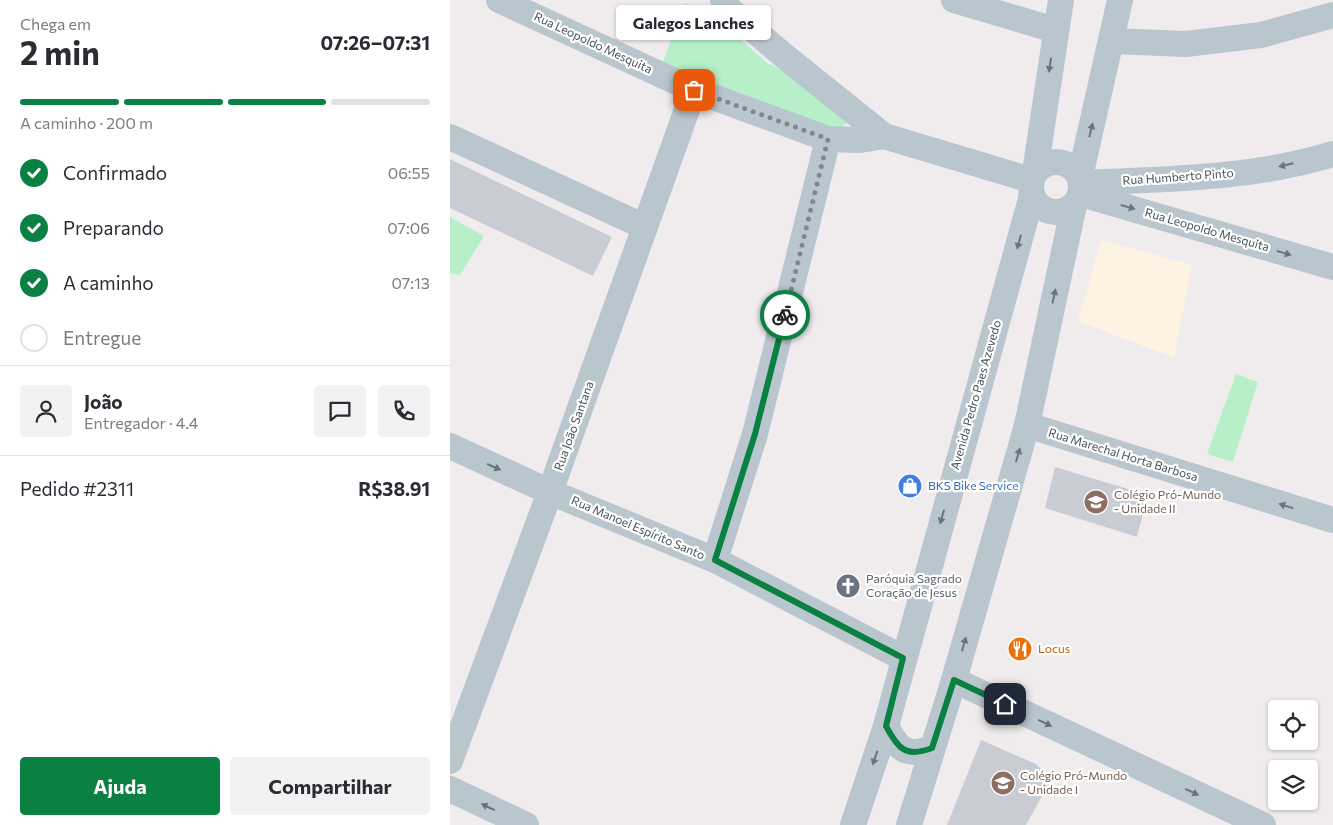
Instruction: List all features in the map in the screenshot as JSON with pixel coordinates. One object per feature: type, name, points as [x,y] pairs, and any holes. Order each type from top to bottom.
[{"type":"street","name":"Rua Leopoldo Mesquita","points":[[499,0],[694,90],[828,139],[860,140],[884,136],[1033,182]]},
{"type":"street","points":[[722,0],[730,10],[783,55],[884,136]]},
{"type":"street","points":[[954,0],[1055,30]]},
{"type":"street","name":"Avenida Pedro Paes Azevedo","points":[[853,825],[886,726],[1033,182],[1061,0]]},
{"type":"street","points":[[909,825],[954,680],[1027,425],[1120,0]]},
{"type":"street","points":[[1112,41],[1186,44],[1261,36],[1333,15]]},
{"type":"street","name":"Rua João Santana","points":[[450,761],[550,492],[694,90]]},
{"type":"street","points":[[450,137],[645,227]]},
{"type":"street","points":[[715,560],[755,434],[828,139]]},
{"type":"street","name":"Rua Humberto Pinto","points":[[1079,190],[1205,178],[1272,168],[1333,154]]},
{"type":"street","points":[[1063,162],[1076,171],[1079,190],[1068,210],[1053,212],[1040,207],[1033,182],[1048,163],[1063,162]]},
{"type":"street","name":"Rua Leopoldo Mesquita","points":[[1079,190],[1333,267]]},
{"type":"street","name":"Rua Marechal Horta Barbosa","points":[[1027,425],[1333,520]]},
{"type":"street","name":"Rua Manoel Espírito Santo","points":[[450,446],[550,492],[715,560],[903,658]]},
{"type":"street","points":[[954,680],[1263,825]]},
{"type":"street","points":[[886,726],[902,750],[913,753],[932,748]]},
{"type":"street","points":[[450,789],[526,825]]},
{"type":"shaded area","points":[[1101,240],[1192,265],[1174,358],[1078,321]]},
{"type":"green space","points":[[685,3],[739,38],[767,63],[832,94],[847,123],[838,130],[827,128],[662,64]]},
{"type":"green space","points":[[450,217],[484,236],[460,275],[450,273]]},
{"type":"green space","points":[[1236,374],[1258,382],[1233,462],[1207,454]]},
{"type":"building","points":[[450,159],[612,237],[593,276],[450,208]]},
{"type":"building","name":"Colégio Pró-Mundo - Unidade II","points":[[1055,467],[1148,495],[1137,537],[1045,508]]},
{"type":"building","name":"Colégio Pró-Mundo - Unidade I","points":[[981,740],[1036,764],[1042,770],[1042,783],[1048,785],[1026,825],[947,825]]},
{"type":"way so far","points":[[694,90],[828,139],[785,315]]},
{"type":"place","name":"Galegos Lanches","points":[[694,90]]},
{"type":"place","name":"BKS Bike Service","points":[[910,486]]},
{"type":"place","name":"Colégio Pró-Mundo - Unidade II","points":[[1096,502]]},
{"type":"place","name":"Paróquia Sagrado Coração de Jesus","points":[[848,586]]},
{"type":"place","name":"Locus","points":[[1020,649]]},
{"type":"place","name":"Colégio Pró-Mundo - Unidade I","points":[[1003,783]]},
{"type":"route","points":[[785,315],[755,434],[715,560],[903,658],[886,726],[902,750],[913,753],[923,752],[932,748],[954,680],[1005,704]]}]
